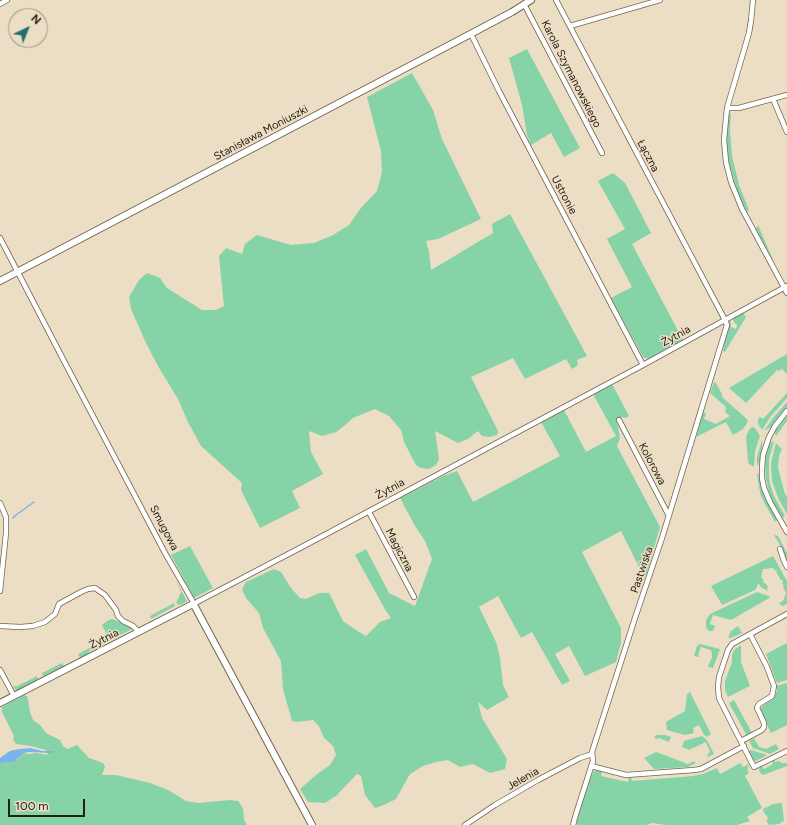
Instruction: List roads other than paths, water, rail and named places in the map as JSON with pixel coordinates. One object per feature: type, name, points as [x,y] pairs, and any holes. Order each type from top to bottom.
[{"type":"street","points":[[0,4],[7,0]]},
{"type":"street","name":"Stanisława Moniuszki","points":[[0,281],[471,34],[531,0]]},
{"type":"street","name":"Łączna","points":[[556,0],[725,320]]},
{"type":"street","points":[[570,26],[660,0]]},
{"type":"street","points":[[753,0],[749,33],[734,79],[727,108],[724,140],[726,162],[731,182],[742,209],[786,287],[787,293]]},
{"type":"street","name":"Karola Szymanowskiego","points":[[524,4],[602,153]]},
{"type":"street","name":"Ustronie","points":[[471,34],[499,91],[643,365]]},
{"type":"street","points":[[727,108],[739,108],[787,95]]},
{"type":"street","points":[[773,99],[787,132]]},
{"type":"street","name":"Smugowa","points":[[0,238],[64,361],[312,825]]},
{"type":"street","name":"Żytnia","points":[[0,703],[190,605],[194,605],[197,602],[369,512],[786,287]]},
{"type":"street","name":"Pastwiska","points":[[573,825],[591,766],[593,758],[592,754],[669,516],[727,325],[725,320]]},
{"type":"street","points":[[787,411],[769,436],[763,455],[762,478],[764,488],[770,502],[787,532]]},
{"type":"street","name":"Kolorowa","points":[[619,420],[669,516]]},
{"type":"street","points":[[0,503],[6,517],[4,526],[6,533],[0,591]]},
{"type":"street","name":"Magiczna","points":[[369,512],[414,597]]},
{"type":"street","points":[[780,549],[787,567]]},
{"type":"street","points":[[0,626],[33,626],[45,622],[54,614],[59,604],[81,592],[95,588],[105,595],[116,610],[118,616],[123,621],[133,626],[139,632]]},
{"type":"street","points":[[787,614],[732,644],[728,650],[719,677],[718,687],[719,698],[754,767],[787,751]]},
{"type":"street","points":[[591,766],[626,775],[694,770],[701,768],[742,744],[762,730],[764,724],[756,708],[759,704],[772,696],[774,686],[750,634]]},
{"type":"street","points":[[0,670],[14,696]]},
{"type":"street","name":"Jelenia","points":[[465,825],[495,805],[538,780],[580,758],[592,754]]},
{"type":"water","points":[[30,748],[42,751],[54,751],[52,753],[24,753],[14,762],[5,762],[0,764],[0,758],[10,751]]},
{"type":"waterway","points":[[13,518],[34,502]]}]
